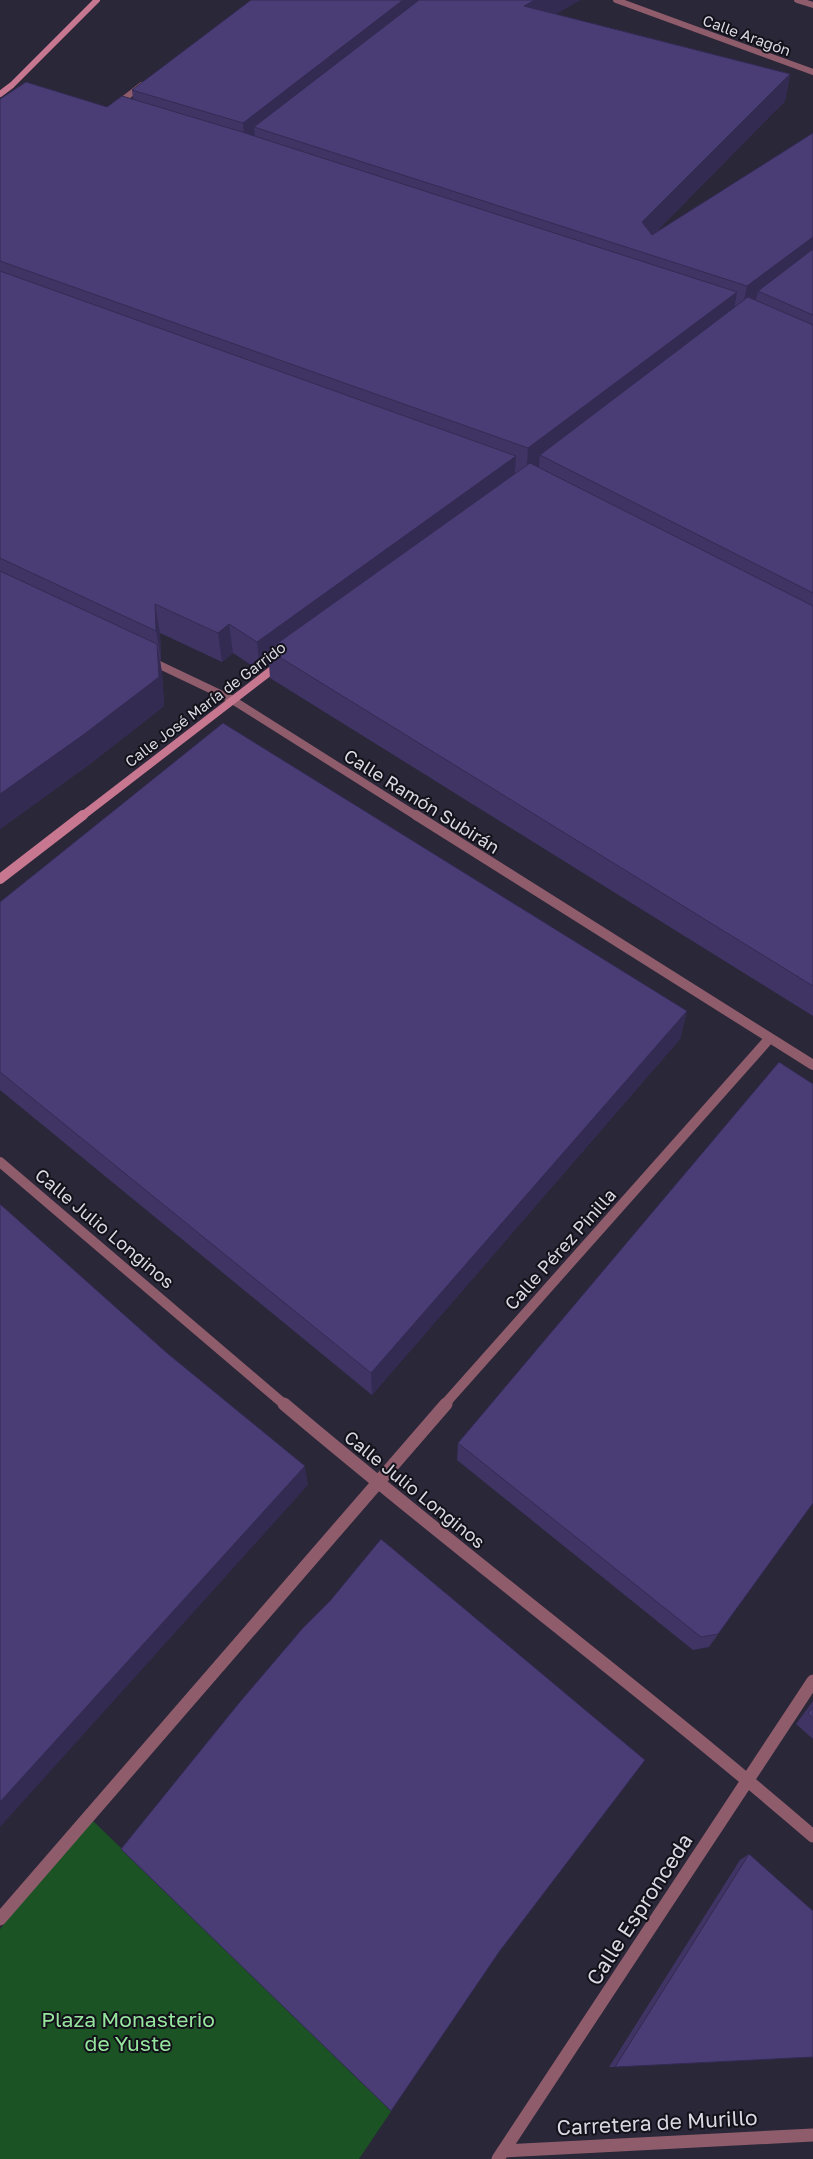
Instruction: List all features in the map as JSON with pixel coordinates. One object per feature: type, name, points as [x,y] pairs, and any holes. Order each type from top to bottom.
[{"type":"street","points":[[0,94],[12,85],[97,0]]},
{"type":"street","name":"Calle Aragón","points":[[616,0],[813,72]]},
{"type":"street","points":[[797,0],[813,5]]},
{"type":"street","points":[[113,107],[145,84]]},
{"type":"street","points":[[12,85],[21,88]]},
{"type":"street","name":"Calle Ramón Subirán","points":[[143,657],[231,699],[813,1066]]},
{"type":"street","name":"Calle José María de Garrido","points":[[0,879],[231,699],[288,658]]},
{"type":"street","name":"Calle Pérez Pinilla","points":[[0,1919],[376,1482],[769,1039]]},
{"type":"street","name":"Calle Julio Longinos","points":[[0,1162],[376,1482],[748,1780],[813,1836]]},
{"type":"street","name":"Calle Espronceda","points":[[501,2155],[813,1681]]},
{"type":"street","name":"Carretera de Murillo","points":[[501,2155],[813,2135]]},
{"type":"green space","name":"Plaza Monasterio de Yuste","points":[[90,1818],[392,2110],[359,2159],[0,2159],[0,1929]]},
{"type":"building","points":[[251,0],[403,0],[243,123],[132,90]]},
{"type":"building","points":[[419,0],[535,0],[524,6],[790,74],[642,222],[652,235],[813,133],[813,237],[747,286],[254,127]]},
{"type":"building","points":[[26,82],[107,107],[122,96],[242,132],[737,292],[528,448],[0,261],[0,99]]},
{"type":"building","points":[[813,249],[813,315],[758,291]]},
{"type":"building","points":[[0,271],[516,456],[257,642],[229,624],[218,633],[155,604],[156,631],[0,558]]},
{"type":"building","points":[[748,297],[813,325],[813,593],[540,455]]},
{"type":"building","points":[[530,463],[813,606],[813,986],[268,650]]},
{"type":"building","points":[[0,571],[157,644],[159,677],[83,735],[0,794]]},
{"type":"building","points":[[223,723],[687,1011],[371,1373],[0,1072],[0,902]]},
{"type":"building","points":[[779,1062],[813,1084],[813,1503],[718,1634],[701,1637],[458,1443]]},
{"type":"building","points":[[0,1204],[167,1353],[305,1466],[0,1802]]},
{"type":"building","points":[[381,1539],[645,1760],[499,1952],[391,2111],[121,1849],[239,1703],[302,1629],[330,1601]]},
{"type":"building","points":[[813,1707],[813,1718],[808,1713]]},
{"type":"building","points":[[749,1854],[813,1911],[813,2057],[615,2067]]}]
